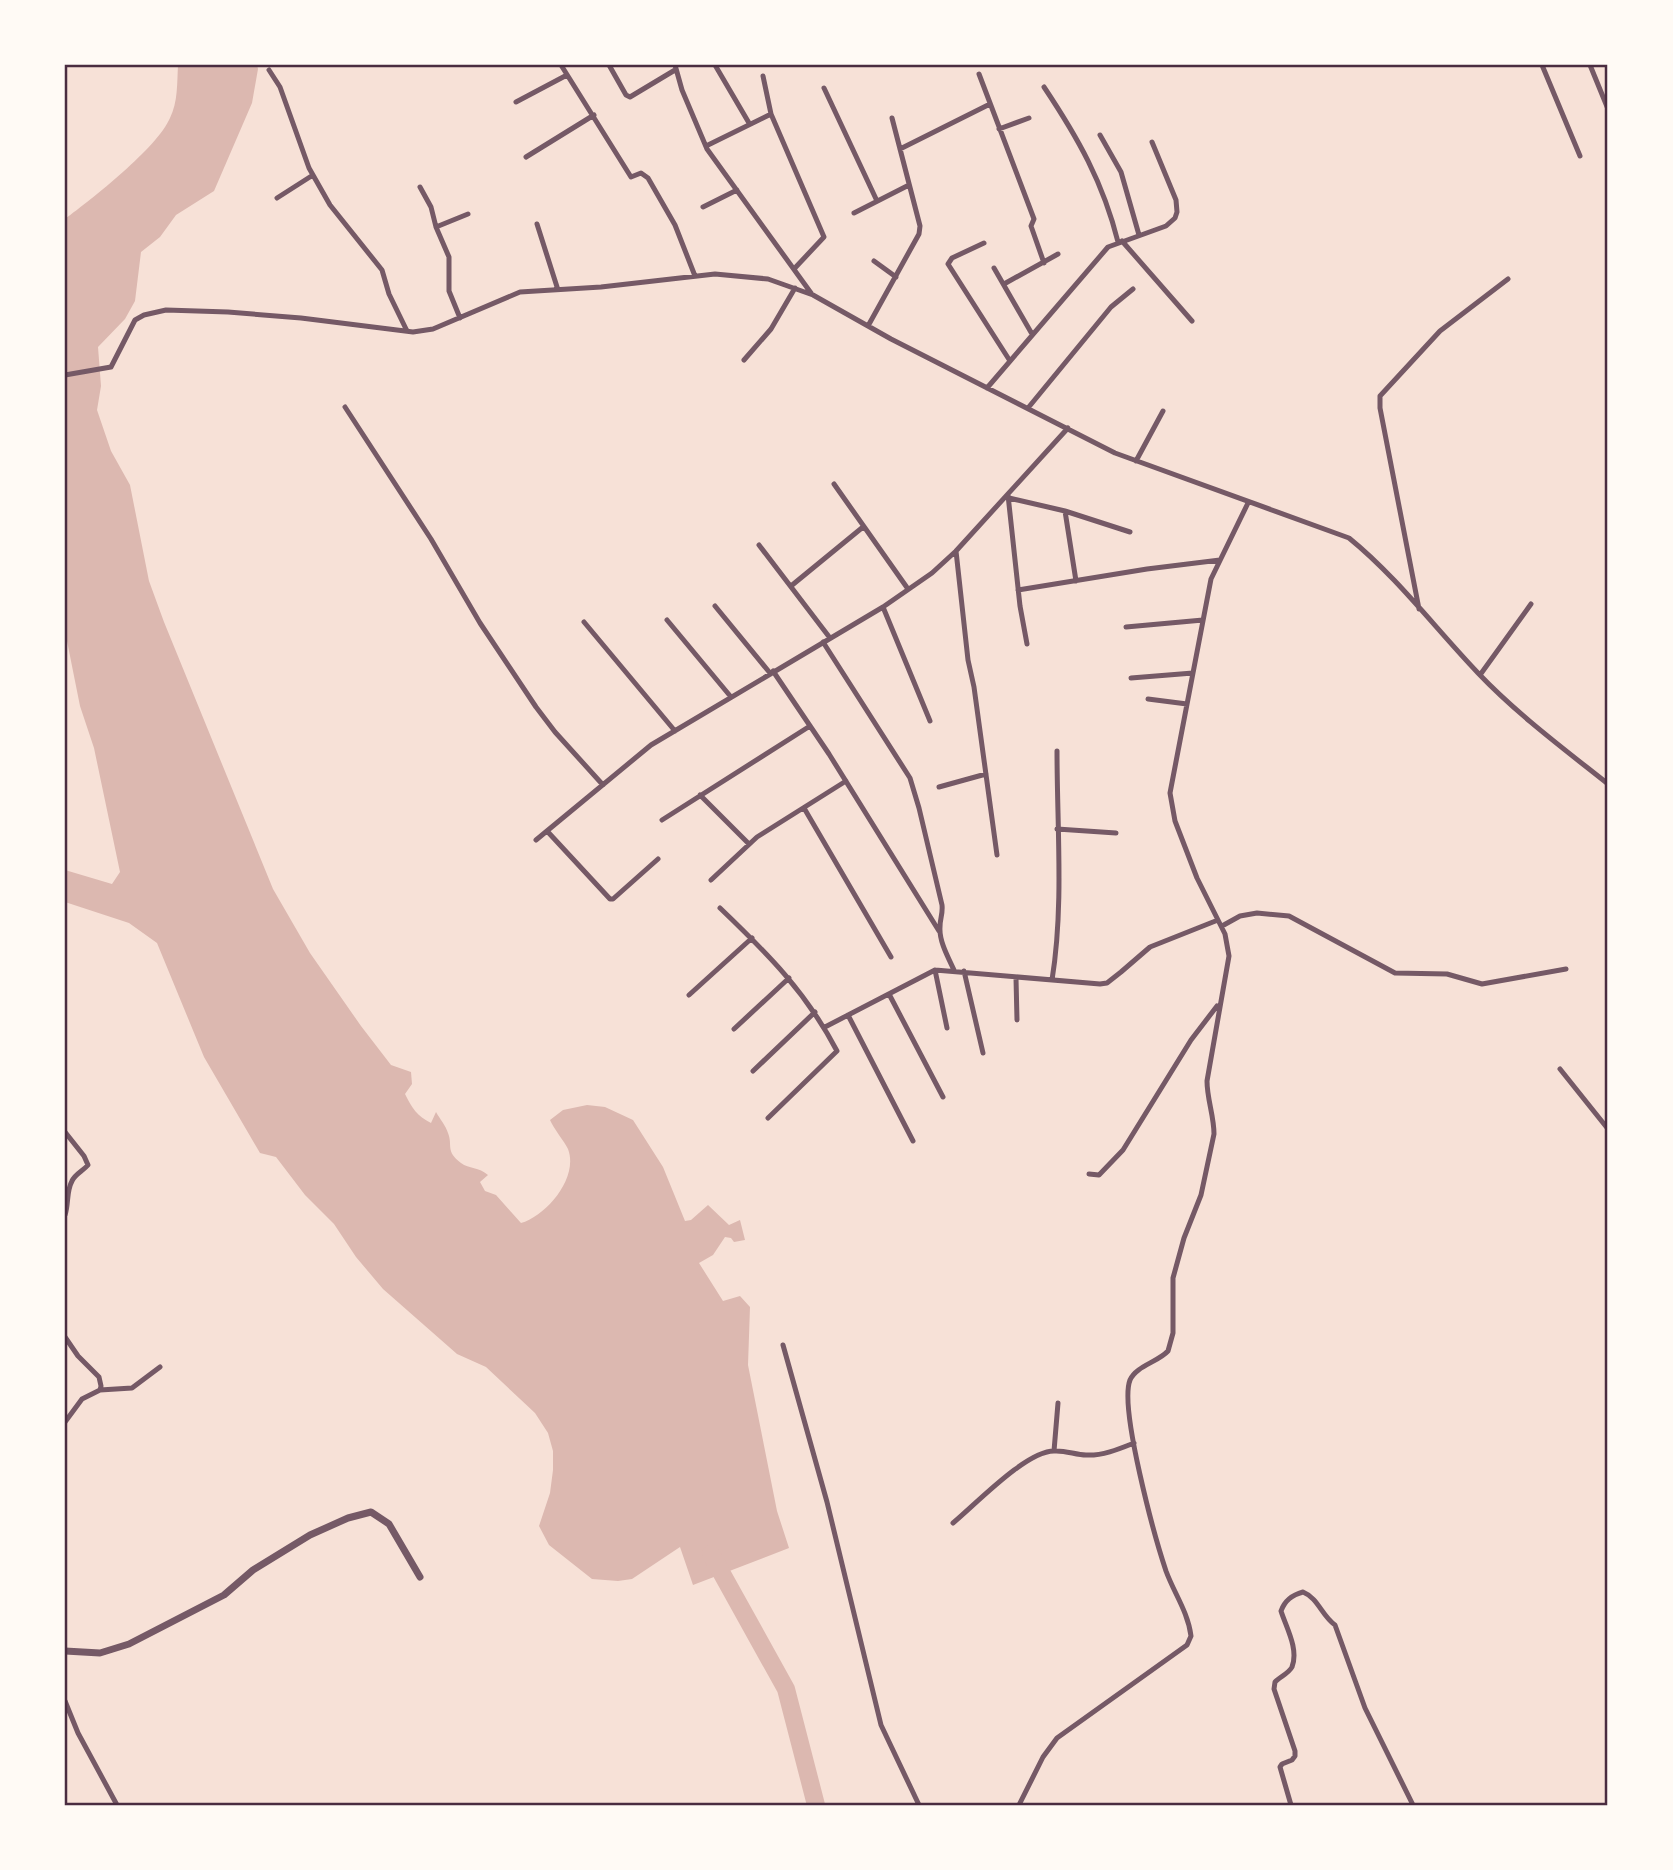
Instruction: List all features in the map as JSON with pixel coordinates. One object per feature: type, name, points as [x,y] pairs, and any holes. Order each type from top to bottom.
[{"type":"street","points":[[561,65],[631,177],[641,173],[648,178],[675,225],[695,276]]},
{"type":"street","points":[[609,65],[626,95],[630,97],[675,67],[706,146],[813,295]]},
{"type":"street","points":[[715,65],[749,123]]},
{"type":"street","points":[[1542,65],[1580,156]]},
{"type":"street","points":[[1590,65],[1608,109]]},
{"type":"street","points":[[270,70],[280,87],[313,175],[330,205],[382,270],[389,294],[407,331]]},
{"type":"street","points":[[979,74],[1034,219],[1031,226],[1044,263]]},
{"type":"street","points":[[516,102],[566,75]]},
{"type":"street","points":[[763,76],[771,114],[824,237],[794,269]]},
{"type":"street","points":[[1044,87],[1078,139],[1110,209],[1120,242],[1192,320]]},
{"type":"street","points":[[824,88],[877,201]]},
{"type":"street","points":[[900,149],[990,104]]},
{"type":"street","points":[[706,146],[771,114]]},
{"type":"street","points":[[526,157],[594,115]]},
{"type":"street","points":[[869,326],[919,234],[920,226],[892,118]]},
{"type":"street","points":[[999,130],[1029,118]]},
{"type":"street","points":[[1100,135],[1124,179],[1139,235]]},
{"type":"street","points":[[988,388],[1108,247],[1166,226],[1175,218],[1176,200],[1152,142]]},
{"type":"street","points":[[278,198],[313,175]]},
{"type":"street","points":[[854,213],[909,185]]},
{"type":"street","points":[[420,187],[431,207],[449,257],[449,291],[460,318]]},
{"type":"street","points":[[703,206],[737,190]]},
{"type":"street","points":[[436,227],[468,214]]},
{"type":"street","points":[[537,224],[558,290]]},
{"type":"street","points":[[984,243],[952,258],[948,264],[1010,361]]},
{"type":"street","points":[[1004,285],[1058,254]]},
{"type":"street","points":[[874,261],[896,277]]},
{"type":"street","points":[[994,268],[1032,334]]},
{"type":"street","points":[[65,375],[111,367],[135,320],[166,310],[228,312],[407,331],[433,329],[520,292],[715,274],[768,279],[813,295],[988,388],[1136,461],[1349,538],[1377,561],[1480,675],[1554,741],[1608,784]]},
{"type":"street","points":[[1419,609],[1380,408],[1380,396],[1440,331],[1508,279]]},
{"type":"street","points":[[744,360],[771,329],[796,288]]},
{"type":"street","points":[[1028,408],[1111,307],[1133,289]]},
{"type":"street","points":[[345,407],[536,706],[555,732],[603,785]]},
{"type":"street","points":[[1136,461],[1163,411]]},
{"type":"street","points":[[536,840],[651,745],[883,607],[932,573],[1009,496],[1068,428]]},
{"type":"street","points":[[834,484],[908,589]]},
{"type":"street","points":[[1009,496],[1130,532]]},
{"type":"street","points":[[1009,496],[1018,590],[1027,644]]},
{"type":"street","points":[[1019,1805],[1042,1757],[1058,1738],[1187,1644],[1191,1636],[1182,1604],[1166,1572],[1134,1443],[1128,1392],[1130,1380],[1168,1351],[1172,1333],[1173,1278],[1184,1238],[1201,1195],[1214,1134],[1207,1101],[1207,1081],[1229,956],[1226,934],[1197,878],[1179,832],[1170,793],[1211,579],[1248,503]]},
{"type":"street","points":[[1065,511],[1076,581]]},
{"type":"street","points":[[791,586],[863,527]]},
{"type":"street","points":[[759,545],[830,638]]},
{"type":"street","points":[[956,551],[968,660],[998,855]]},
{"type":"street","points":[[1018,590],[1220,560]]},
{"type":"street","points":[[1480,675],[1531,604]]},
{"type":"street","points":[[715,606],[772,672],[810,726],[940,932],[954,970]]},
{"type":"street","points":[[883,607],[930,721]]},
{"type":"street","points":[[667,620],[731,697]]},
{"type":"street","points":[[1126,627],[1203,620]]},
{"type":"street","points":[[584,622],[675,731]]},
{"type":"street","points":[[823,642],[910,778],[918,801],[944,915],[940,932]]},
{"type":"street","points":[[1131,678],[1193,673]]},
{"type":"street","points":[[1148,699],[1187,704]]},
{"type":"street","points":[[662,820],[810,726]]},
{"type":"street","points":[[1052,980],[1056,954],[1057,751]]},
{"type":"street","points":[[939,787],[986,774]]},
{"type":"street","points":[[711,880],[749,844],[846,782]]},
{"type":"street","points":[[700,795],[749,844]]},
{"type":"street","points":[[804,808],[891,957]]},
{"type":"street","points":[[1057,829],[1115,833]]},
{"type":"street","points":[[547,831],[610,899],[657,859]]},
{"type":"street","points":[[720,908],[789,978],[825,1027],[837,1051],[768,1118]]},
{"type":"street","points":[[825,1027],[935,970],[1097,985],[1107,983],[1150,947],[1240,916],[1257,913],[1289,916],[1395,973],[1447,974],[1482,984],[1566,969]]},
{"type":"street","points":[[689,995],[752,938]]},
{"type":"street","points":[[935,970],[947,1028]]},
{"type":"street","points":[[964,971],[984,1053]]},
{"type":"street","points":[[734,1029],[789,978]]},
{"type":"street","points":[[1016,978],[1017,1020]]},
{"type":"street","points":[[890,994],[943,1097]]},
{"type":"street","points":[[1089,1174],[1099,1175],[1123,1150],[1191,1040],[1219,1004]]},
{"type":"street","points":[[753,1072],[815,1012]]},
{"type":"street","points":[[849,1015],[913,1141]]},
{"type":"street","points":[[1560,1069],[1608,1129]]},
{"type":"street","points":[[65,1132],[88,1165],[73,1178],[68,1191],[65,1215]]},
{"type":"street","points":[[65,1337],[78,1356],[99,1377],[100,1390]]},
{"type":"street","points":[[783,1345],[827,1502],[880,1725],[919,1805]]},
{"type":"street","points":[[65,1422],[82,1399],[100,1390],[132,1388],[160,1367]]},
{"type":"street","points":[[1054,1451],[1058,1403]]},
{"type":"street","points":[[953,1523],[1021,1464],[1044,1453],[1054,1451],[1088,1456],[1114,1451],[1134,1443]]},
{"type":"street","points":[[65,1651],[100,1653],[129,1644],[224,1595],[253,1570],[310,1535],[348,1518],[371,1512],[389,1524],[419,1577]]},
{"type":"street","points":[[1291,1805],[1280,1767],[1292,1760],[1295,1751],[1274,1689],[1275,1682],[1291,1669],[1293,1664],[1292,1644],[1281,1611],[1287,1599],[1303,1592],[1311,1596],[1326,1618],[1335,1625],[1365,1708],[1413,1805]]},
{"type":"street","points":[[65,1701],[78,1733],[117,1805]]},
{"type":"shaded area","points":[[178,65],[257,65],[258,69],[252,103],[214,191],[176,215],[160,237],[141,252],[135,301],[125,319],[98,347],[101,386],[97,410],[111,451],[130,485],[149,581],[273,889],[310,953],[361,1026],[391,1065],[411,1072],[412,1084],[405,1094],[413,1107],[431,1123],[436,1112],[447,1130],[451,1151],[456,1159],[488,1175],[480,1182],[485,1191],[496,1195],[521,1223],[540,1213],[558,1194],[569,1172],[568,1149],[550,1120],[563,1110],[587,1105],[605,1107],[633,1120],[663,1167],[685,1221],[691,1220],[708,1205],[729,1225],[740,1220],[745,1240],[734,1242],[725,1237],[713,1255],[699,1263],[723,1301],[740,1296],[750,1307],[748,1365],[777,1511],[789,1548],[693,1585],[680,1547],[632,1579],[618,1581],[592,1579],[549,1545],[539,1526],[550,1493],[553,1451],[548,1433],[535,1413],[486,1367],[457,1354],[383,1289],[356,1257],[334,1224],[305,1195],[276,1157],[260,1153],[204,1057],[157,943],[129,923],[65,902],[65,870],[112,884],[120,872],[94,748],[80,706],[65,631],[65,219],[123,172],[163,130],[174,106]]},
{"type":"waterway","points":[[711,1554],[786,1689],[816,1805]]}]
